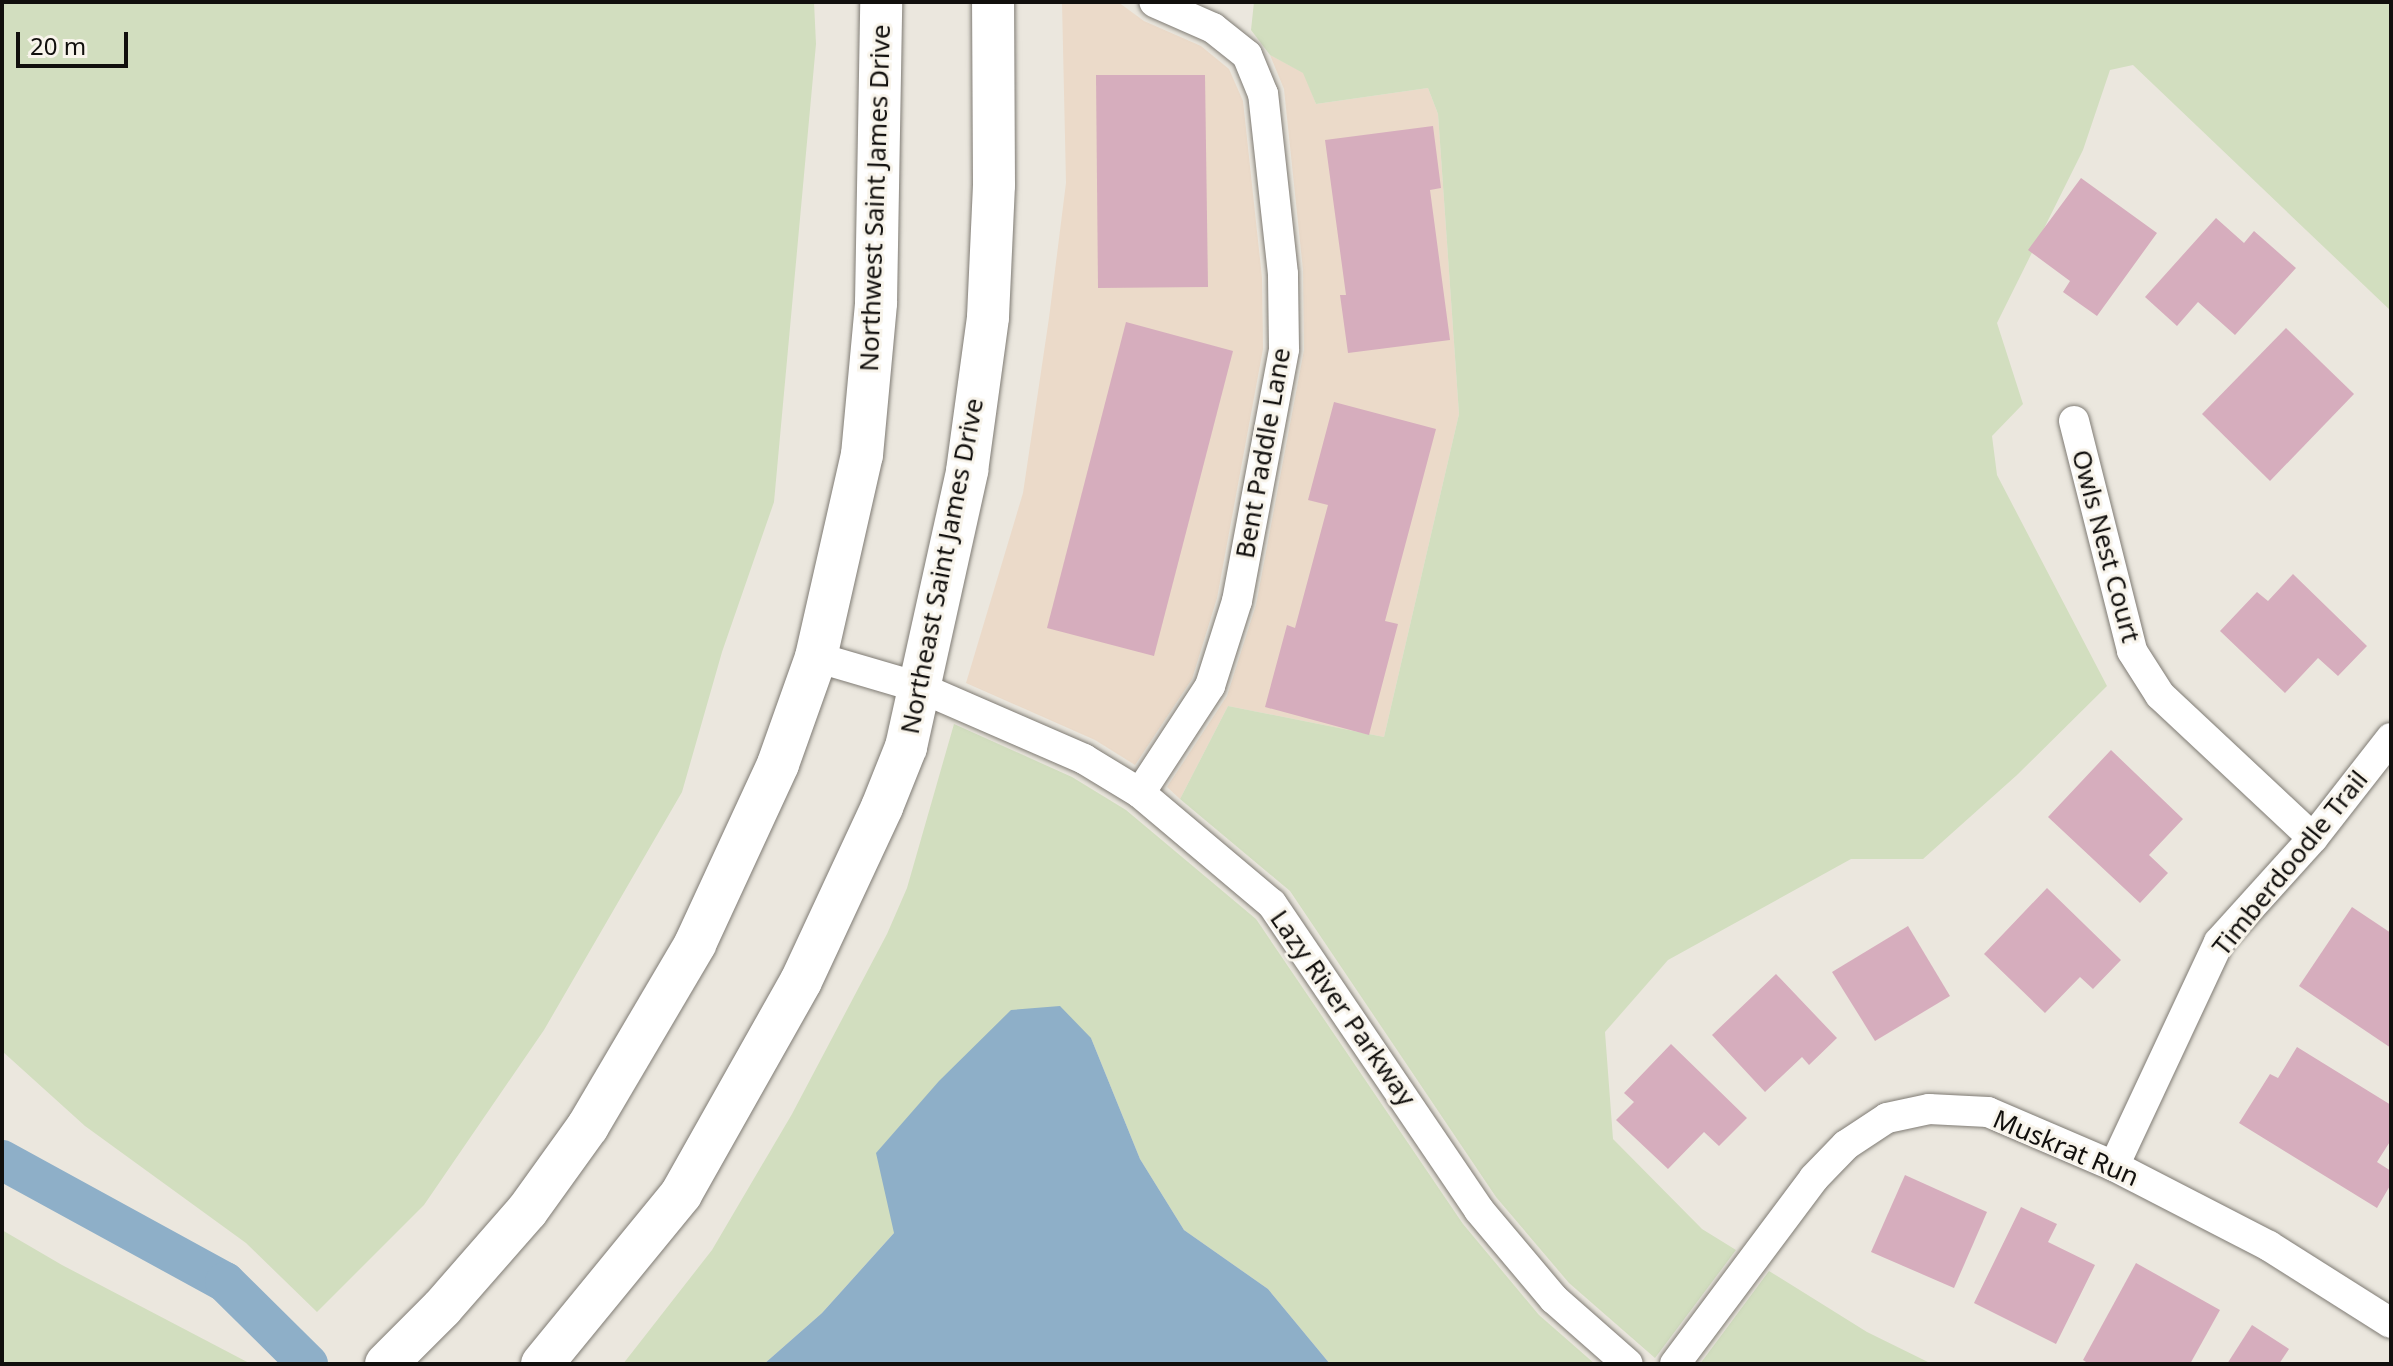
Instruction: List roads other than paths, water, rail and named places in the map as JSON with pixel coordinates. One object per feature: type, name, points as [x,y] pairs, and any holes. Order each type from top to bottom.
[{"type":"main road","name":"Northwest Saint James Drive","points":[[386,1364],[442,1308],[527,1211],[588,1126],[695,944],[778,764],[816,657],[863,440],[876,303],[881,2]]},
{"type":"main road","name":"Northeast Saint James Drive","points":[[542,1364],[681,1194],[801,981],[882,807],[906,747],[967,471],[988,317],[994,185],[993,2]]},
{"type":"street","name":"Bent Paddle Lane","points":[[1140,793],[1210,686],[1237,601],[1284,349],[1283,274],[1263,94],[1247,55],[1213,28],[1154,2]]},
{"type":"street","name":"Owls Nest Court","points":[[2074,421],[2132,651],[2160,695],[2313,838]]},
{"type":"street","name":"Lazy River Parkway","points":[[816,657],[921,688],[1070,752],[1140,793],[1272,904],[1479,1210],[1554,1299],[1628,1364]]},
{"type":"street","name":"Timberdoodle Trail","points":[[2114,1166],[2219,942],[2313,838],[2391,738]]},
{"type":"street","name":"Muskrat Run","points":[[1675,1364],[1814,1178],[1846,1145],[1887,1118],[1929,1109],[1988,1112],[2114,1166],[2269,1246],[2391,1323]]},
{"type":"water","points":[[1060,1006],[1091,1038],[1140,1159],[1184,1230],[1268,1289],[1330,1364],[764,1364],[822,1313],[894,1233],[876,1153],[939,1081],[1011,1010]]},
{"type":"waterway","points":[[2,1160],[225,1282],[308,1364]]}]
